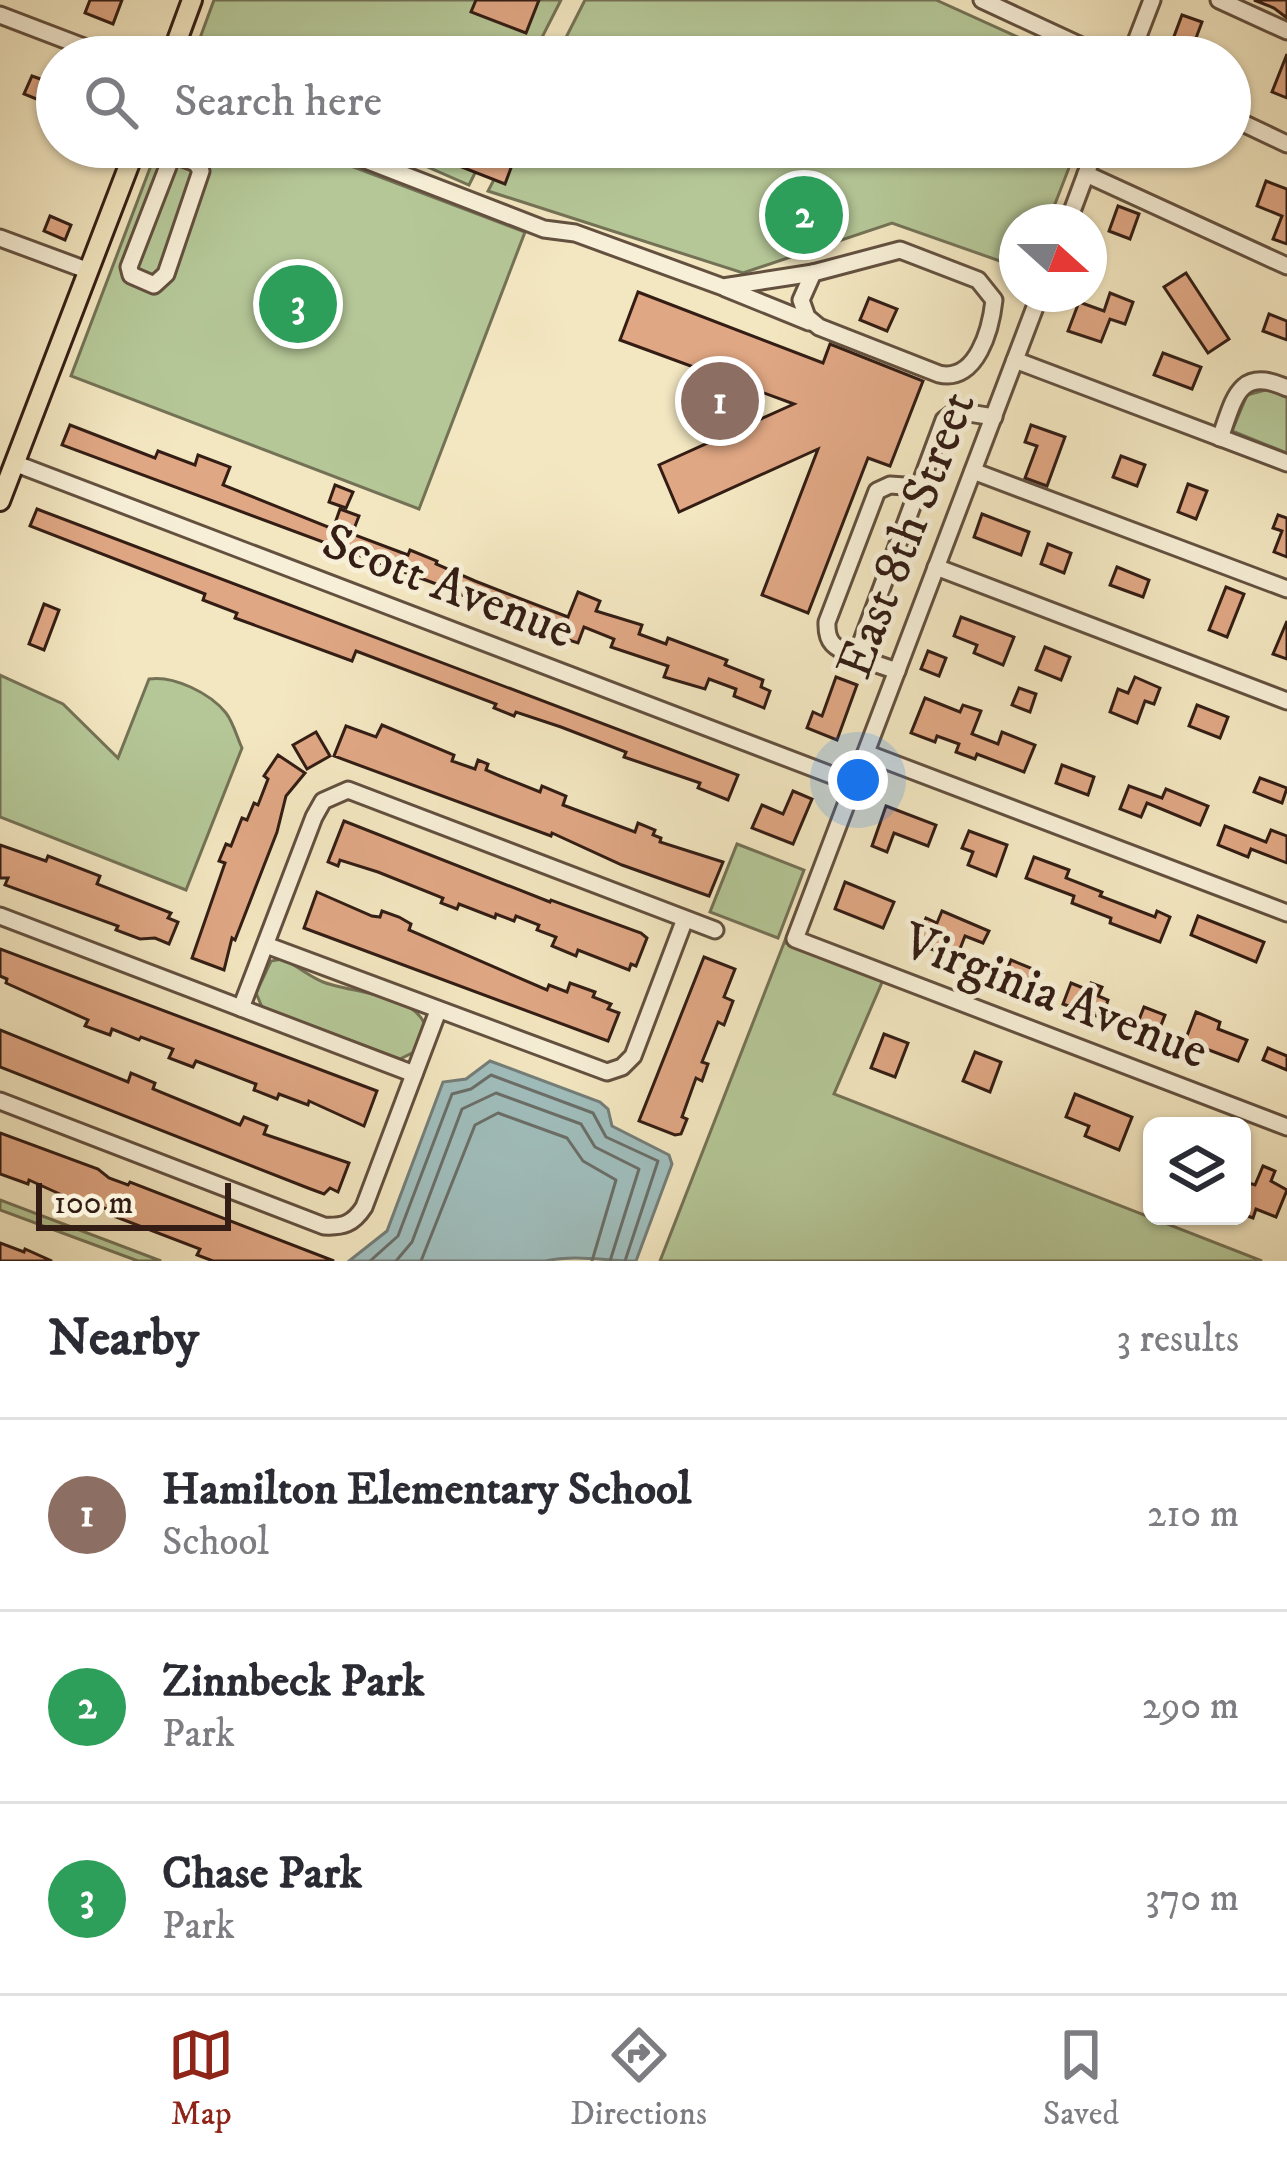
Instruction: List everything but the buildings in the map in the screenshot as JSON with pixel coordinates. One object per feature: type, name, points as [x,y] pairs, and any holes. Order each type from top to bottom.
[{"type":"main road","points":[[179,36],[192,0]]},
{"type":"main road","points":[[0,501],[128,168]]},
{"type":"street","points":[[982,0],[1060,36]]},
{"type":"street","points":[[1138,36],[1152,0]]},
{"type":"street","points":[[1219,0],[1287,31]]},
{"type":"street","points":[[0,15],[55,36]]},
{"type":"street","points":[[1251,127],[1287,145]]},
{"type":"street","points":[[167,168],[129,267],[131,275],[154,285],[166,274],[200,183],[199,168]]},
{"type":"street","points":[[401,168],[544,229],[575,233],[950,376],[961,373],[978,353],[994,299],[979,280],[900,250],[813,273],[723,287]]},
{"type":"street","points":[[1075,204],[1088,168]]},
{"type":"street","points":[[1086,174],[1287,266]]},
{"type":"street","points":[[0,238],[89,271]]},
{"type":"street","points":[[813,273],[801,300],[814,324]]},
{"type":"street","name":"East 8th Street","points":[[795,939],[1033,312]]},
{"type":"street","points":[[1015,360],[1287,463]]},
{"type":"street","points":[[1220,438],[1238,392],[1247,382],[1261,379],[1287,388]]},
{"type":"street","points":[[856,657],[944,420],[956,411],[994,417]]},
{"type":"street","name":"Scott Avenue","points":[[14,464],[855,784]]},
{"type":"street","points":[[973,471],[1287,589]]},
{"type":"street","points":[[897,671],[832,647],[826,638],[827,622],[877,491],[890,485],[919,487]]},
{"type":"street","points":[[936,568],[1287,701]]},
{"type":"street","points":[[866,753],[1287,913]]},
{"type":"street","points":[[241,1008],[323,801],[348,790],[715,930]]},
{"type":"street","points":[[0,916],[415,1074]]},
{"type":"street","points":[[266,945],[607,1072],[622,1067],[633,1056],[686,919]]},
{"type":"street","name":"Virginia Avenue","points":[[795,939],[1287,1127]]},
{"type":"street","points":[[0,1101],[324,1226],[341,1227],[355,1220],[364,1207],[438,1011]]},
{"type":"green space","points":[[214,0],[561,0],[543,36],[201,36]]},
{"type":"green space","points":[[585,0],[936,0],[1016,36],[567,36]]},
{"type":"green space","points":[[150,168],[356,168],[525,232],[419,509],[71,376]]},
{"type":"green space","points":[[430,168],[478,168],[469,185]]},
{"type":"green space","points":[[500,168],[1069,168],[1055,204],[999,204],[999,261],[892,223],[743,273],[488,191]]},
{"type":"green space","points":[[1269,389],[1287,397],[1287,453],[1232,431],[1247,395]]},
{"type":"green space","points":[[0,675],[63,704],[118,758],[149,679],[190,687],[226,713],[242,748],[186,890],[0,817]]},
{"type":"green space","points":[[737,844],[804,870],[778,938],[710,912]]},
{"type":"green space","points":[[807,884],[786,943],[883,980],[834,1094],[1143,1215],[1143,1225],[1170,1225],[1262,1261],[660,1261]]},
{"type":"green space","points":[[282,959],[323,982],[378,995],[417,1013],[424,1023],[414,1052],[400,1059],[262,1007],[256,993],[271,961]]},
{"type":"green space","points":[[0,1200],[161,1261],[138,1261],[0,1210]]},
{"type":"water","points":[[490,1061],[600,1102],[608,1109],[612,1126],[669,1155],[672,1164],[636,1261],[349,1261],[387,1231],[443,1082],[466,1079]]},
{"type":"place","name":"Zinnbeck Park","points":[[804,215]]},
{"type":"place","name":"Chase Park","points":[[298,304]]},
{"type":"place","name":"Hamilton Elementary School","points":[[720,401]]}]
